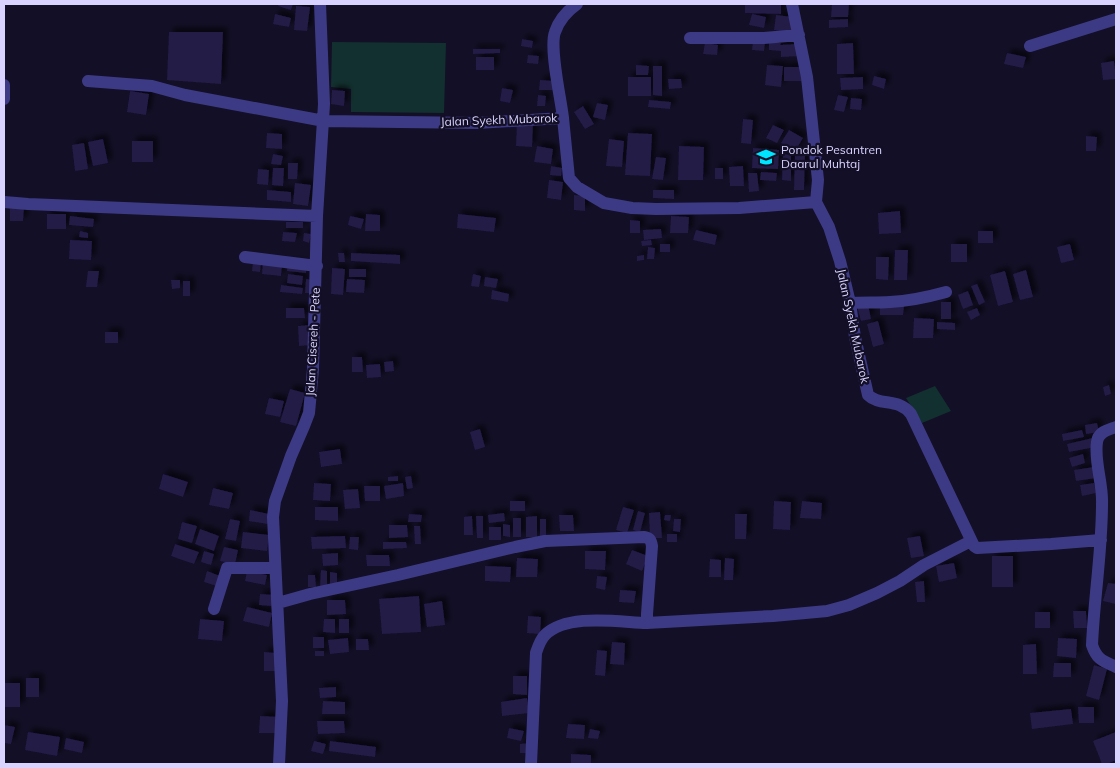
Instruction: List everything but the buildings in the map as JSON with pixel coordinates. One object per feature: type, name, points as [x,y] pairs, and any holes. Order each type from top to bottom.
[{"type":"street","name":"Jalan Cisereh - Pete","points":[[279,764],[282,701],[273,517],[275,501],[290,456],[304,426],[308,412],[313,369],[318,216],[324,120],[320,4]]},
{"type":"street","points":[[564,118],[553,48],[554,33],[562,18],[577,4]]},
{"type":"street","points":[[792,4],[807,77],[818,180],[816,202]]},
{"type":"street","points":[[1030,46],[1116,19]]},
{"type":"street","points":[[690,38],[764,38],[799,35]]},
{"type":"street","name":"Jalan Syekh Mubarok","points":[[88,81],[152,86],[185,95],[324,120],[477,123],[564,118],[569,178],[577,187],[604,203],[632,208],[656,209],[739,208],[816,202],[829,227],[840,261],[850,303],[854,337],[868,395],[872,399],[903,406],[911,414],[971,541]]},
{"type":"street","points":[[4,85],[4,99]]},
{"type":"street","points":[[4,202],[144,210],[318,216]]},
{"type":"street","points":[[245,257],[317,266]]},
{"type":"street","points":[[850,303],[916,300],[946,292]]},
{"type":"street","points":[[1116,427],[1104,431],[1097,441],[1102,501],[1101,540],[1092,646],[1098,658],[1116,667]]},
{"type":"street","points":[[278,603],[515,547],[545,542],[644,537],[651,541],[652,546],[647,623]]},
{"type":"street","points":[[531,764],[536,653],[543,637],[556,627],[570,622],[610,621],[647,623],[827,611],[849,605],[877,593],[924,565],[971,541],[977,548],[1101,540]]},
{"type":"street","points":[[214,609],[226,568],[275,568]]},
{"type":"green space","points":[[332,42],[446,43],[444,113],[351,112],[351,89],[331,87]]},
{"type":"green space","points":[[935,386],[951,411],[922,423],[906,398]]},
{"type":"place","name":"Pondok Pesantren Daarul Muhtaj","points":[[766,157]]}]
